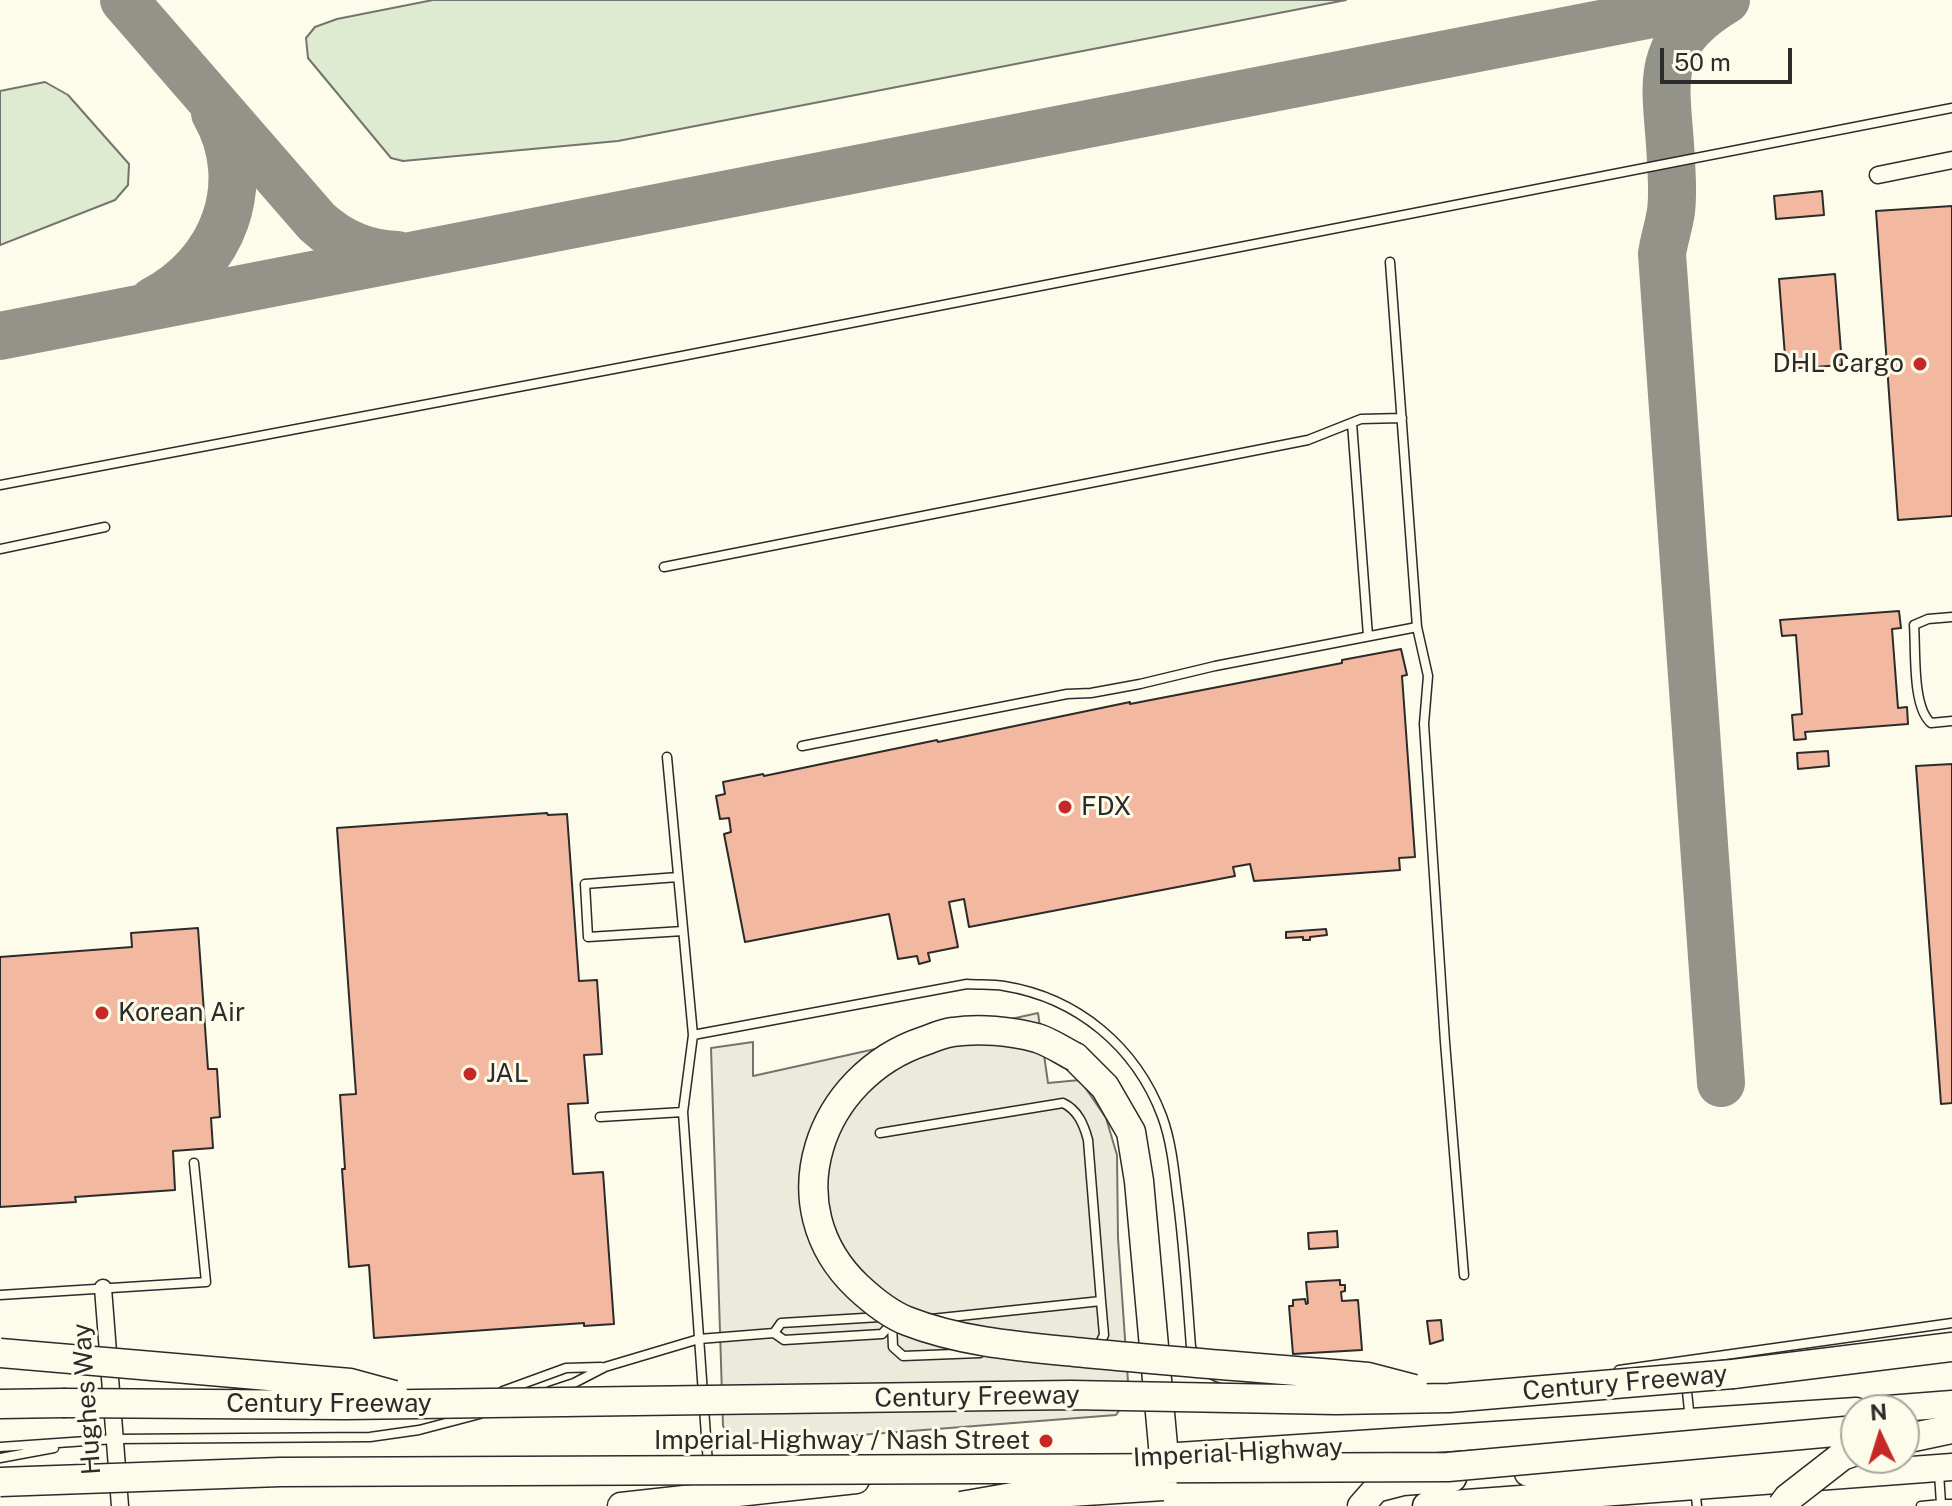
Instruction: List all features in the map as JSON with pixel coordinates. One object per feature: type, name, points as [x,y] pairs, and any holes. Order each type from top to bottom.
[{"type":"highway","points":[[1164,1457],[1139,1181],[1131,1132],[1105,1087],[1075,1057],[1038,1038],[996,1031],[952,1032],[905,1048],[871,1069],[841,1100],[821,1137],[813,1175],[815,1208],[826,1245],[845,1275],[872,1300],[905,1321],[945,1333],[1011,1346],[1368,1377],[1449,1398]]},
{"type":"highway","name":"Century Freeway","points":[[0,1404],[424,1417],[1071,1395],[1336,1400],[1449,1398],[1733,1374],[1952,1347]]},
{"type":"highway","points":[[0,1353],[350,1383],[424,1417]]},
{"type":"highway","points":[[1920,1424],[1952,1421]]},
{"type":"highway","points":[[1920,1436],[1952,1429]]},
{"type":"highway","points":[[961,1506],[1024,1495],[1448,1467],[1840,1431]]},
{"type":"highway","points":[[1782,1506],[1840,1458]]},
{"type":"highway","points":[[0,1482],[280,1472],[1448,1467]]},
{"type":"main road","points":[[1920,1406],[1952,1404]]},
{"type":"main road","name":"Imperial Highway","points":[[621,1506],[849,1480],[1840,1412]]},
{"type":"main road","points":[[1920,1445],[1952,1435]]},
{"type":"main road","points":[[1361,1506],[1376,1489],[1403,1482],[1695,1485],[1840,1454]]},
{"type":"main road","points":[[1426,1506],[1526,1503],[1695,1485],[1945,1468]]},
{"type":"street","points":[[1878,175],[1952,160]]},
{"type":"street","name":"Hughes Way","points":[[103,1288],[120,1506]]},
{"type":"street","points":[[1690,1424],[1695,1485]]},
{"type":"lane","points":[[0,485],[682,356],[1952,108]]},
{"type":"lane","points":[[1390,262],[1417,627],[1428,676],[1424,724],[1464,1275]]},
{"type":"lane","points":[[664,567],[1308,440],[1361,419],[1402,418]]},
{"type":"lane","points":[[1352,423],[1368,636]]},
{"type":"lane","points":[[0,549],[105,527]]},
{"type":"lane","points":[[1952,617],[1928,619],[1914,625],[1919,702],[1923,716],[1931,723],[1952,721]]},
{"type":"lane","points":[[802,746],[1067,694],[1140,684],[1192,670],[1417,627]]},
{"type":"lane","points":[[667,757],[693,1035],[683,1112],[710,1496]]},
{"type":"lane","points":[[678,877],[585,884],[588,937],[683,931]]},
{"type":"lane","points":[[693,1035],[967,984],[1003,986],[1043,996],[1084,1017],[1119,1044],[1146,1082],[1163,1118],[1173,1163],[1183,1237],[1191,1347],[1202,1369],[1218,1379],[1307,1385]]},
{"type":"lane","points":[[880,1133],[1063,1103],[1069,1106],[1083,1123],[1088,1140],[1104,1335],[1099,1347],[903,1356],[893,1347],[892,1323]]},
{"type":"lane","points":[[600,1117],[683,1112]]},
{"type":"lane","points":[[0,1295],[206,1282],[194,1163]]},
{"type":"lane","points":[[774,1333],[781,1323],[882,1317],[892,1323],[1101,1301]]},
{"type":"lane","points":[[424,1417],[465,1419],[574,1383],[605,1367],[699,1339],[774,1333],[784,1340],[882,1334],[892,1323]]},
{"type":"lane","points":[[1614,1371],[1952,1323]]},
{"type":"lane","points":[[1684,1361],[1690,1424]]},
{"type":"lane","points":[[0,1447],[115,1439],[370,1437],[424,1417],[454,1410],[566,1368],[605,1367]]},
{"type":"lane","points":[[1349,1386],[1419,1386]]},
{"type":"lane","points":[[0,1458],[115,1439]]},
{"type":"lane","points":[[1941,1504],[1945,1468]]},
{"type":"lane","points":[[1921,1506],[1952,1504]]},
{"type":"green space","points":[[433,0],[1346,0],[618,141],[403,161],[391,158],[308,58],[306,38],[315,27],[337,19]]},
{"type":"green space","points":[[45,82],[68,95],[129,164],[128,185],[115,200],[0,245],[0,91]]},
{"type":"shaded area","points":[[1038,1013],[1048,1083],[1080,1080],[1106,1118],[1117,1155],[1118,1238],[1129,1396],[1116,1415],[744,1444],[730,1437],[723,1426],[711,1048],[753,1042],[753,1076]]},
{"type":"building","points":[[1822,191],[1824,215],[1776,219],[1774,196]]},
{"type":"building","name":"DHL Cargo","points":[[1952,206],[1952,516],[1898,520],[1876,211]]},
{"type":"building","points":[[1835,274],[1842,365],[1786,369],[1779,279]]},
{"type":"building","points":[[1899,611],[1901,628],[1892,629],[1898,708],[1907,707],[1908,724],[1805,732],[1806,739],[1794,740],[1792,715],[1802,714],[1796,635],[1782,636],[1780,620]]},
{"type":"building","name":"FDX","points":[[1401,649],[1407,675],[1402,676],[1415,857],[1399,858],[1400,870],[1254,881],[1250,864],[1233,867],[1235,876],[969,927],[964,899],[949,902],[958,947],[928,953],[930,961],[919,964],[917,956],[898,959],[889,914],[745,942],[724,834],[731,832],[729,818],[720,819],[716,796],[725,794],[723,782]]},
{"type":"building","points":[[1828,751],[1829,766],[1798,769],[1797,753]]},
{"type":"building","points":[[1952,764],[1952,1103],[1941,1104],[1916,766]]},
{"type":"building","name":"JAL","points":[[567,814],[579,981],[597,980],[602,1054],[584,1055],[588,1103],[568,1104],[573,1174],[603,1172],[614,1324],[584,1326],[584,1323],[374,1338],[369,1265],[349,1267],[340,1095],[356,1094],[337,828]]},
{"type":"building","name":"Korean Air","points":[[198,928],[208,1069],[217,1069],[220,1117],[211,1118],[213,1148],[173,1151],[175,1190],[75,1197],[76,1202],[0,1207],[0,957],[132,947],[131,933]]},
{"type":"building","points":[[1326,929],[1327,935],[1310,937],[1310,940],[1303,940],[1303,937],[1286,938],[1286,932]]},
{"type":"building","points":[[1337,1231],[1338,1247],[1309,1249],[1308,1233]]},
{"type":"building","points":[[1340,1280],[1340,1285],[1345,1285],[1345,1291],[1341,1292],[1342,1301],[1358,1300],[1362,1350],[1293,1354],[1289,1306],[1293,1306],[1293,1300],[1305,1299],[1308,1303],[1306,1282]]},
{"type":"building","points":[[1441,1320],[1443,1340],[1430,1344],[1427,1321]]},
{"type":"taxiway","points":[[124,0],[317,222],[354,246],[397,255]]},
{"type":"taxiway","points":[[0,336],[1724,0]]},
{"type":"taxiway","points":[[1721,1083],[1662,254],[1672,199],[1668,70],[1684,34],[1701,17],[1726,0]]},
{"type":"taxiway","points":[[153,301],[198,266],[214,244],[225,220],[231,194],[232,167],[227,140],[215,113]]},
{"type":"place","name":"DHL Cargo","points":[[1920,364]]},
{"type":"place","name":"FDX","points":[[1065,807]]},
{"type":"place","name":"Korean Air","points":[[102,1013]]},
{"type":"place","name":"JAL","points":[[470,1074]]},
{"type":"place","name":"Imperial Highway / Nash Street","points":[[1046,1441]]}]
